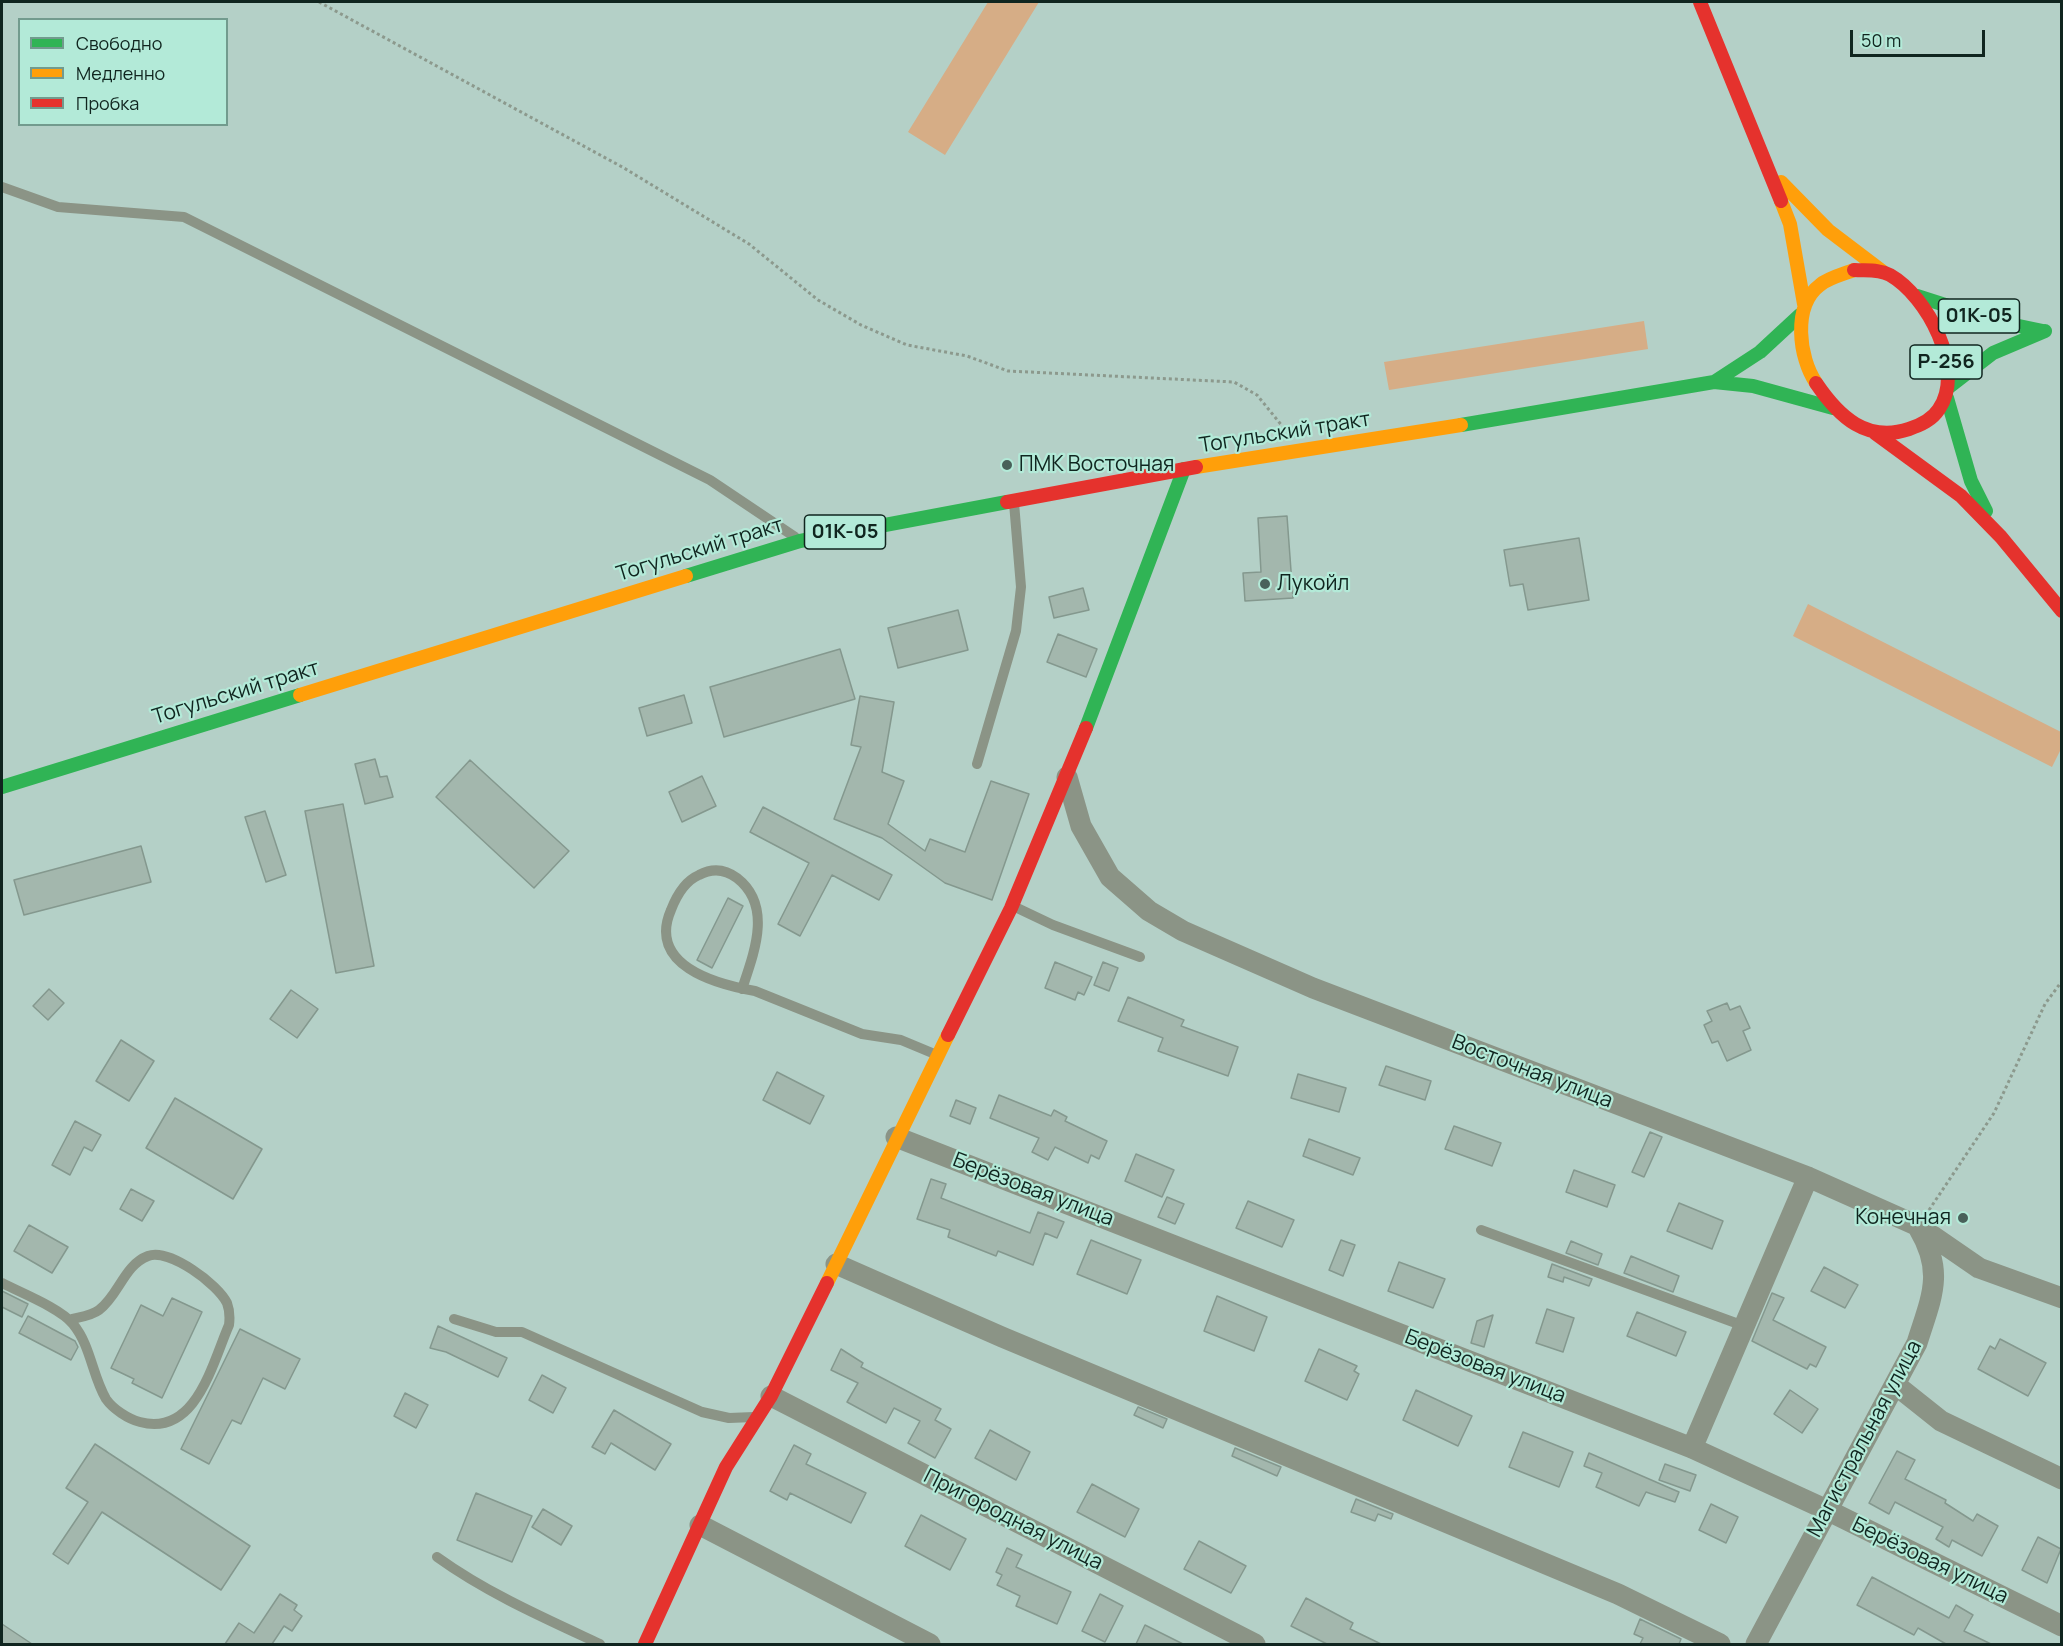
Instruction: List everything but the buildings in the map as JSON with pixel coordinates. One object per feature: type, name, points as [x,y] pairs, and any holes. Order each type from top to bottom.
[{"type":"main road","name":"Р-256","points":[[1700,2],[1790,224],[1802,309],[1800,343],[1805,364],[1833,408],[1854,425],[1875,433],[1935,474],[1961,496],[1998,534],[2061,610]]},
{"type":"main road","name":"Р-256","points":[[1768,167],[1816,221],[1841,243],[1917,296],[1943,345],[1948,392],[1971,481],[1998,534]]},
{"type":"main road","points":[[1802,309],[1819,284],[1836,273],[1854,270],[1882,271]]},
{"type":"main road","name":"01К-05","points":[[1917,296],[1995,321],[2043,331]]},
{"type":"main road","name":"01К-05","points":[[1713,382],[1744,366],[1772,344],[1802,309]]},
{"type":"main road","name":"01К-05","points":[[1948,392],[1978,359],[2001,347],[2043,331],[2061,328]]},
{"type":"main road","name":"Тогульский тракт","points":[[2,787],[800,541],[1184,469],[1388,438],[1713,382]]},
{"type":"main road","name":"01К-05","points":[[1713,382],[1754,386],[1833,408]]},
{"type":"main road","name":"Р-256","points":[[1875,433],[1898,434],[1914,431],[1928,422],[1948,392]]},
{"type":"main road","points":[[645,1644],[726,1467],[771,1396],[896,1137],[1012,906],[1067,777],[1184,469]]},
{"type":"street","name":"Восточная улица","points":[[1067,777],[1081,826],[1110,877],[1149,911],[1183,931],[1313,988],[1808,1177],[1918,1226],[1979,1268],[2061,1298]]},
{"type":"street","name":"Берёзовая улица","points":[[896,1137],[1692,1448],[1827,1510],[2061,1626]]},
{"type":"street","points":[[1692,1448],[1808,1177]]},
{"type":"street","name":"Магистральная улица","points":[[1756,1644],[1827,1510],[1897,1386],[1917,1343],[1934,1281],[1935,1263],[1918,1226]]},
{"type":"street","points":[[836,1264],[1002,1337],[1618,1594],[1720,1644]]},
{"type":"street","points":[[1897,1386],[1941,1421],[2061,1479]]},
{"type":"street","name":"Пригородная улица","points":[[771,1396],[1255,1644]]},
{"type":"street","points":[[700,1525],[930,1644]]},
{"type":"lane","points":[[2,187],[58,207],[184,217],[710,480],[800,541]]},
{"type":"lane","points":[[977,764],[1016,631],[1021,587],[1014,501]]},
{"type":"lane","points":[[742,989],[756,948],[757,908],[745,884],[732,875],[711,870],[696,875],[682,888],[667,919],[665,934],[670,948],[693,973],[742,989],[754,991],[862,1034],[901,1040],[938,1055]]},
{"type":"lane","points":[[1012,906],[1053,925],[1140,957]]},
{"type":"lane","points":[[1481,1230],[1744,1326]]},
{"type":"lane","points":[[2,1282],[69,1320],[85,1345],[108,1402],[134,1420],[162,1424],[188,1411],[229,1325],[230,1314],[227,1302],[212,1284],[195,1271],[157,1254],[148,1256],[129,1269],[101,1309],[69,1320]]},
{"type":"lane","points":[[454,1319],[496,1332],[522,1332],[702,1412],[729,1418],[758,1417]]},
{"type":"lane","points":[[437,1557],[488,1590],[600,1644]]},
{"type":"path","points":[[319,2],[624,168],[749,244],[818,300],[861,324],[907,345],[967,356],[1008,371],[1234,382],[1257,395],[1281,421],[1292,451]]},
{"type":"path","points":[[1918,1226],[1994,1113],[2045,1004],[2061,981]]},
{"type":"shaded area","points":[[988,2],[1039,2],[945,155],[908,132]]},
{"type":"shaded area","points":[[1644,321],[1648,349],[1389,390],[1384,362]]},
{"type":"shaded area","points":[[1808,604],[2061,732],[2061,749],[2052,767],[1793,636]]},
{"type":"traffic: fast","points":[[1917,296],[1995,321],[2043,331]]},
{"type":"traffic: fast","points":[[1714,382],[1760,352],[1800,315]]},
{"type":"traffic: fast","points":[[1949,387],[1993,353],[2045,331]]},
{"type":"traffic: fast","points":[[1461,425],[1714,382],[1753,386],[1833,408]]},
{"type":"traffic: fast","points":[[1947,398],[1971,481],[1986,511]]},
{"type":"traffic: fast","points":[[1086,728],[1184,469]]},
{"type":"traffic: fast","points":[[686,576],[800,541],[1007,502]]},
{"type":"traffic: fast","points":[[2,787],[300,695]]},
{"type":"traffic: slow","points":[[1781,182],[1828,230],[1882,271]]},
{"type":"traffic: slow","points":[[1781,201],[1790,224],[1804,304]]},
{"type":"traffic: slow","points":[[1816,383],[1802,347],[1801,332],[1805,306],[1811,294],[1820,285],[1854,270]]},
{"type":"traffic: slow","points":[[1196,467],[1461,425]]},
{"type":"traffic: slow","points":[[300,695],[686,576]]},
{"type":"traffic: slow","points":[[827,1283],[948,1035]]},
{"type":"traffic: jam","points":[[1700,2],[1781,201]]},
{"type":"traffic: jam","points":[[1816,383],[1844,416],[1867,430],[1880,432],[1909,429],[1926,422],[1939,409],[1946,393],[1948,374],[1939,335],[1917,299],[1904,285],[1886,273],[1854,270]]},
{"type":"traffic: jam","points":[[1875,433],[1961,496],[2001,537],[2062,611]]},
{"type":"traffic: jam","points":[[1007,502],[1196,467]]},
{"type":"traffic: jam","points":[[948,1035],[1011,908],[1086,728]]},
{"type":"traffic: jam","points":[[645,1644],[726,1467],[771,1396],[827,1283]]},
{"type":"place","name":"ПМК Восточная","points":[[1007,465]]},
{"type":"place","name":"Лукойл","points":[[1265,584]]},
{"type":"place","name":"Конечная","points":[[1963,1218]]}]
